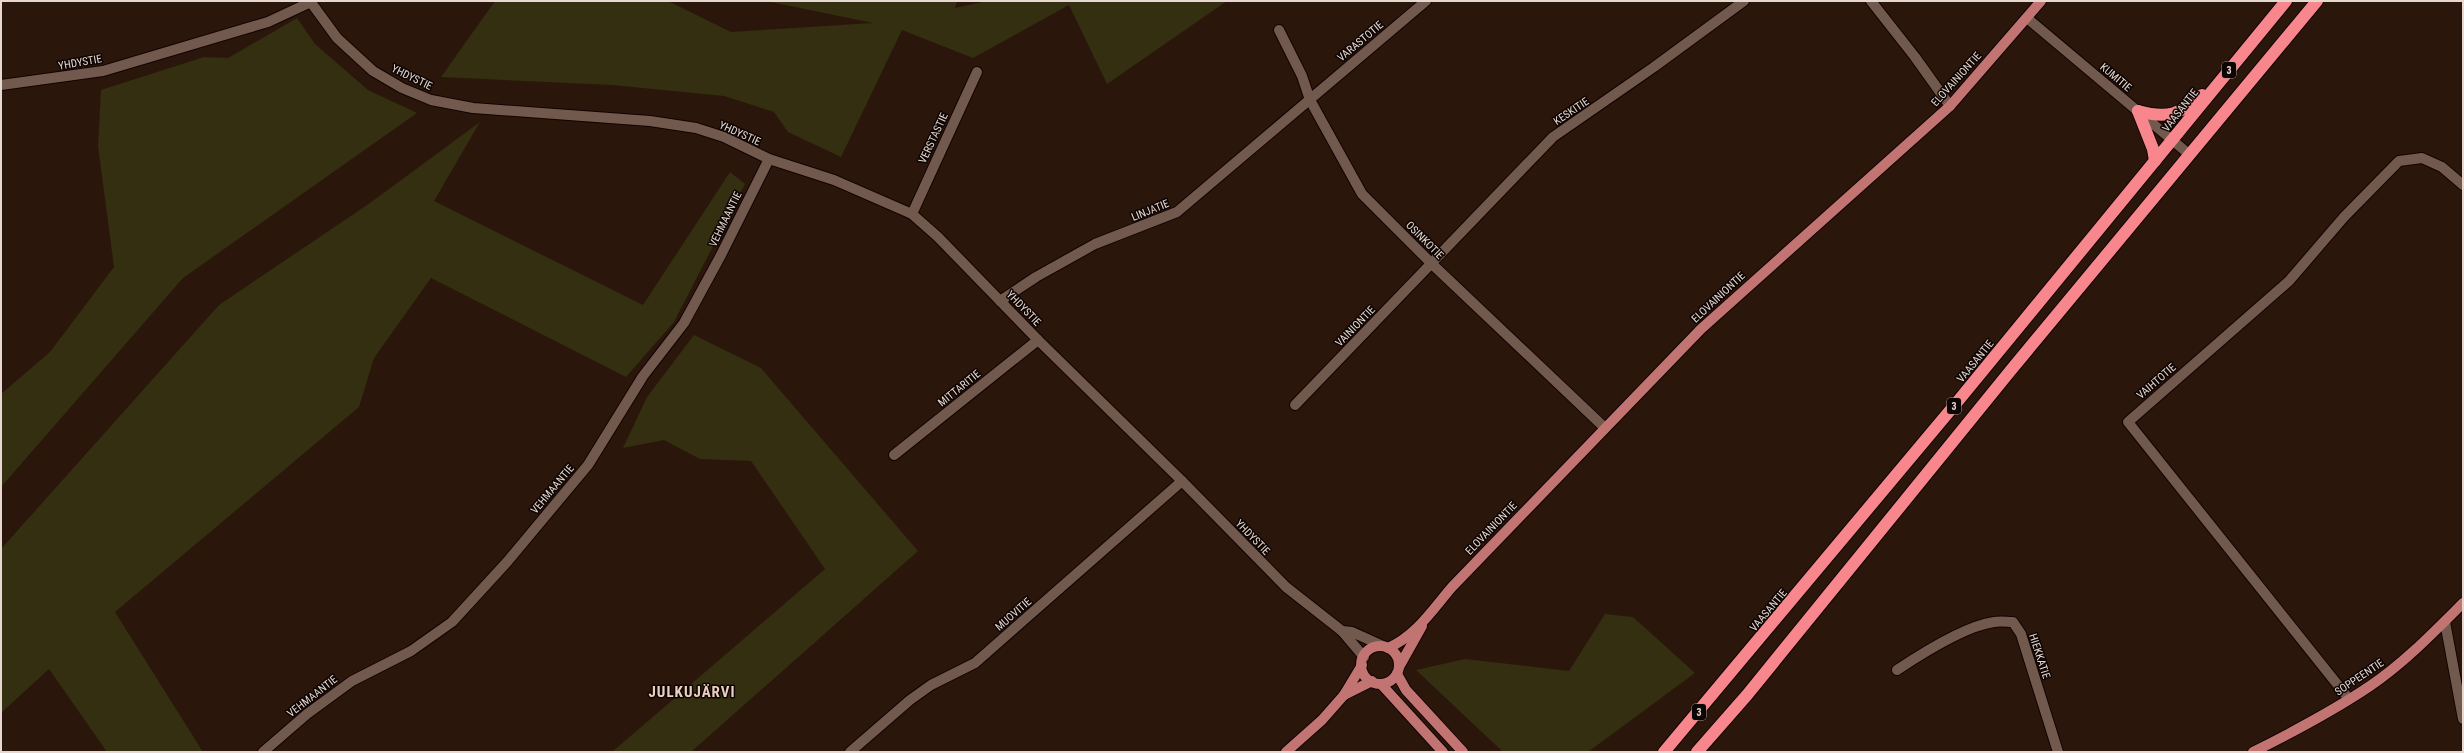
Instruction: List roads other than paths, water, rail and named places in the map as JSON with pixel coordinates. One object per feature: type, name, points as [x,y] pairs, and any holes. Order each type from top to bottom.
[{"type":"highway","name":"VAASANTIE","points":[[1664,752],[1819,570],[2286,1]]},
{"type":"highway","name":"3","points":[[1697,752],[1747,695],[2317,1]]},
{"type":"highway","points":[[2138,111],[2158,116],[2181,111],[2225,74]]},
{"type":"highway","points":[[2138,111],[2153,149],[2156,161]]},
{"type":"main road","name":"ELOVAINIONTIE","points":[[1386,647],[1396,644],[1423,622],[1452,587],[1736,295],[1950,106],[2041,1]]},
{"type":"main road","name":"SOPPEENTIE","points":[[2254,752],[2350,699],[2394,668],[2445,622],[2463,603]]},
{"type":"main road","name":"ELOVAINIONTIE","points":[[1398,670],[1423,622]]},
{"type":"main road","points":[[1286,752],[1322,720],[1344,695],[1370,649],[1386,647],[1396,654],[1398,670],[1406,690],[1463,752]]},
{"type":"main road","points":[[1363,661],[1365,675],[1376,682],[1444,752]]},
{"type":"main road","points":[[1344,695],[1376,682],[1390,681],[1398,670]]},
{"type":"street","name":"YHDYSTIE","points":[[1,85],[103,71],[268,22],[311,1],[337,38],[373,71],[402,88],[431,100],[473,108],[650,121],[696,128],[724,137],[769,159],[834,180],[912,214],[938,237],[1038,340],[1182,481],[1286,587],[1342,631],[1363,661]]},
{"type":"street","name":"VARASTOTIE","points":[[1310,100],[1426,1]]},
{"type":"street","name":"KESKITIE","points":[[1432,264],[1553,138],[1654,68],[1744,1]]},
{"type":"street","points":[[1870,1],[1915,57],[1950,106]]},
{"type":"street","name":"KUMITIE","points":[[2027,18],[2190,155]]},
{"type":"street","name":"OSINKOTIE","points":[[1279,30],[1302,76],[1310,100],[1362,194],[1432,264],[1605,428]]},
{"type":"street","name":"VERSTASTIE","points":[[912,214],[977,72]]},
{"type":"street","name":"LINJATIE","points":[[1000,301],[1036,277],[1095,244],[1177,212],[1310,100]]},
{"type":"street","name":"VAIHTOTIE","points":[[2350,699],[2128,422],[2289,281],[2344,217],[2399,161],[2422,158],[2442,167],[2463,185]]},
{"type":"street","name":"VEHMAANTIE","points":[[263,752],[307,714],[352,681],[411,651],[452,622],[507,562],[588,465],[643,376],[684,324],[721,255],[769,159]]},
{"type":"street","name":"VAINIONTIE","points":[[1295,405],[1432,264]]},
{"type":"street","name":"MITTARITIE","points":[[894,455],[1038,340]]},
{"type":"street","name":"MUOVITIE","points":[[850,752],[926,689],[975,663],[1182,481]]},
{"type":"street","name":"HIEKKATIE","points":[[1897,670],[1925,652],[1969,631],[1994,622],[2013,622],[2021,634],[2058,752]]},
{"type":"street","points":[[2445,622],[2463,719]]},
{"type":"street","name":"YHDYSTIE","points":[[1342,631],[1352,632],[1386,647]]},
{"type":"district","name":"JULKUJÄRVI","points":[[692,692]]}]
